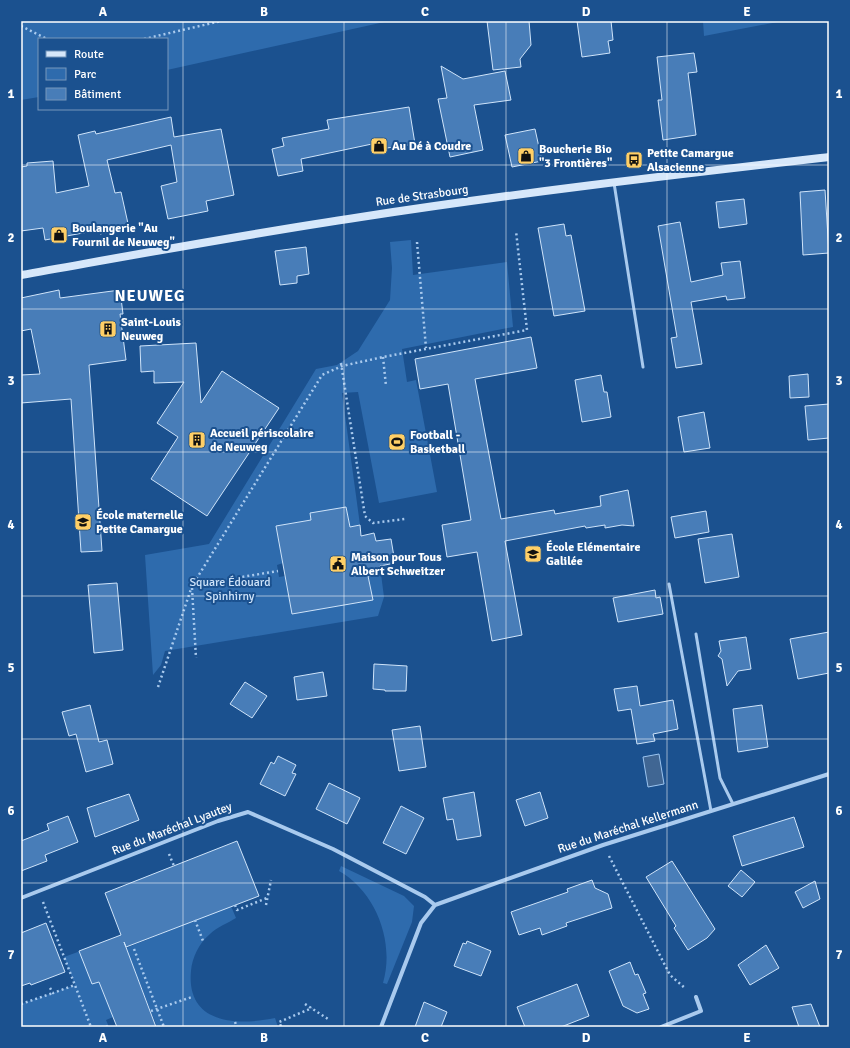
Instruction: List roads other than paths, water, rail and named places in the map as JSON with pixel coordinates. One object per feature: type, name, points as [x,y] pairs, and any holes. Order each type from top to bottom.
[{"type":"main road","name":"Rue de Strasbourg","points":[[21,275],[206,242],[359,217],[614,182],[829,157]]},
{"type":"street","name":"Rue du Maréchal Kellermann","points":[[435,905],[603,845],[829,774]]},
{"type":"street","name":"Rue du Maréchal Lyautey","points":[[21,898],[218,820],[248,812],[334,849],[425,897],[435,905]]},
{"type":"street","points":[[381,1027],[421,923],[435,905]]},
{"type":"street","points":[[661,1027],[701,1011],[696,997]]},
{"type":"lane","points":[[614,182],[643,367]]},
{"type":"lane","points":[[669,584],[711,811]]},
{"type":"lane","points":[[696,634],[720,778],[733,804]]},
{"type":"place","name":"Au Dé à Coudre","points":[[379,146]]},
{"type":"place","name":"Boucherie Bio \"3 Frontières\"","points":[[526,156]]},
{"type":"place","name":"Petite Camargue Alsacienne","points":[[634,160]]},
{"type":"place","name":"Boulangerie \"Au Fournil de Neuweg\"","points":[[59,235]]},
{"type":"place","name":"Saint-Louis Neuweg","points":[[108,329]]},
{"type":"place","name":"Accueil périscolaire de Neuweg","points":[[197,440]]},
{"type":"place","name":"Football - Basketball","points":[[397,442]]},
{"type":"place","name":"École maternelle Petite Camargue","points":[[83,522]]},
{"type":"place","name":"École Elémentaire Galilée","points":[[533,554]]},
{"type":"place","name":"Maison pour Tous Albert Schweitzer","points":[[338,564]]},
{"type":"district","name":"NEUWEG","points":[[150,296]]},
{"type":"park label","name":"Square Édouard Spinhirny","points":[[230,589]]}]
